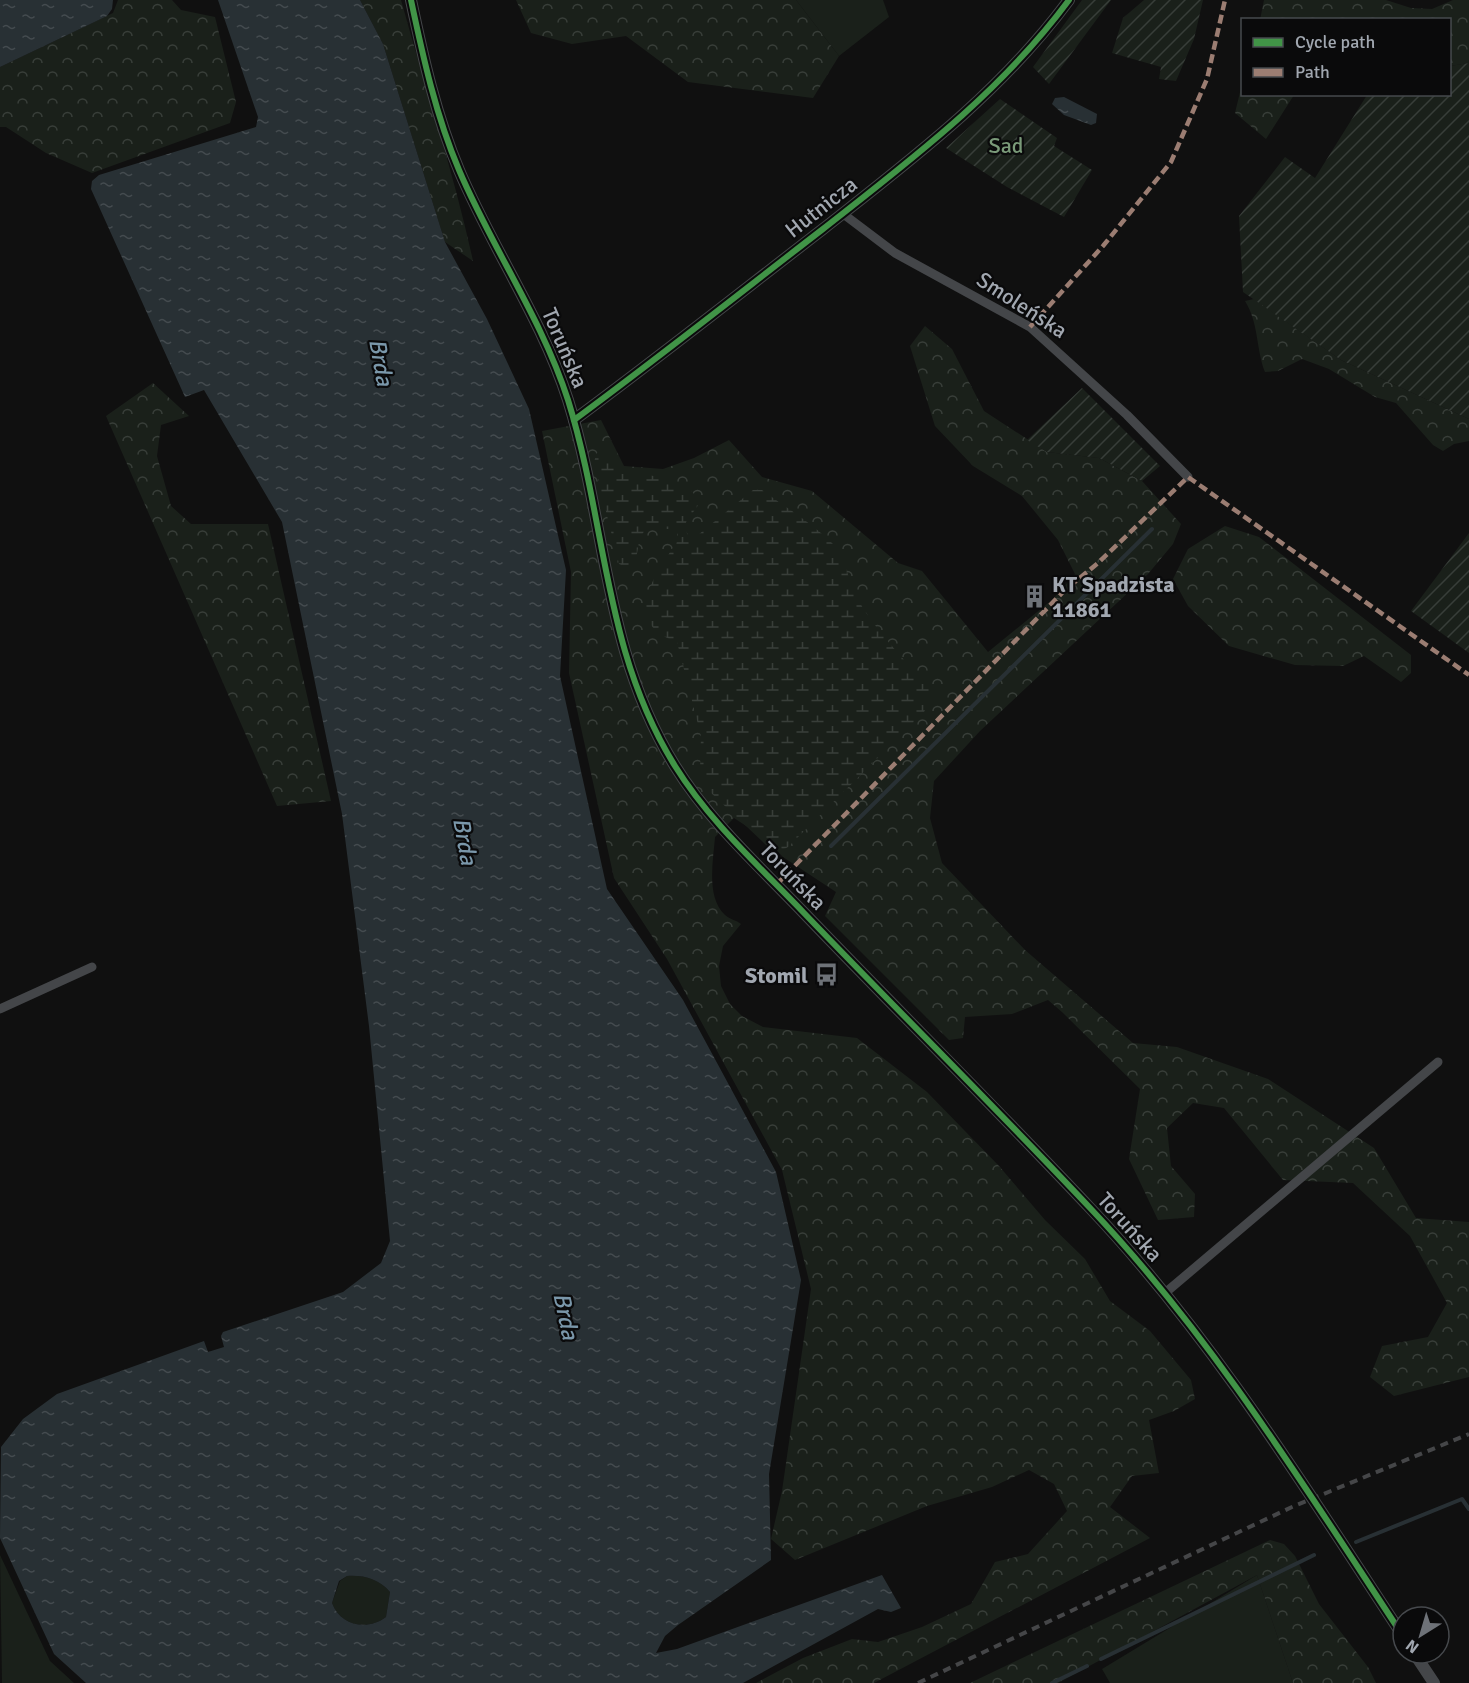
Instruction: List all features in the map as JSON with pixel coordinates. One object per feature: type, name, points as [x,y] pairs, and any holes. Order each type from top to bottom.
[{"type":"street","name":"Toruńska","points":[[411,0],[433,92],[460,171],[545,343],[574,420],[612,607],[627,663],[647,715],[676,768],[735,841],[1094,1212],[1165,1293],[1250,1406],[1391,1618]]},
{"type":"street","name":"Hutnicza","points":[[574,420],[922,151],[977,103],[1027,51],[1069,0]]},
{"type":"street","name":"Smoleńska","points":[[842,213],[895,253],[1030,327],[1087,378],[1188,477]]},
{"type":"street","points":[[0,1009],[92,967]]},
{"type":"street","points":[[1165,1293],[1438,1062]]},
{"type":"street","points":[[1422,1665],[1434,1683]]},
{"type":"green space","points":[[118,0],[172,0],[181,10],[215,17],[236,102],[230,123],[92,173],[46,153],[6,127],[0,127],[0,67],[113,13]]},
{"type":"green space","points":[[360,0],[401,0],[448,163],[473,261],[445,242],[383,44]]},
{"type":"green space","points":[[516,0],[796,0],[839,56],[813,98],[688,82],[626,36],[572,44],[531,33]]},
{"type":"green space","points":[[796,0],[883,0],[889,17],[839,56]]},
{"type":"green space","name":"Sad","points":[[1082,0],[1111,0],[1049,84],[1033,67]]},
{"type":"green space","points":[[1144,0],[1203,0],[1194,39],[1176,81],[1159,79],[1161,67],[1112,53],[1123,18]]},
{"type":"green space","points":[[1264,0],[1386,0],[1411,8],[1432,9],[1453,0],[1469,0],[1469,63],[1451,66],[1451,18],[1260,18]]},
{"type":"green space","points":[[1469,63],[1469,419],[1341,360],[1243,292],[1239,216],[1285,157],[1315,178],[1366,96],[1451,96],[1451,66]]},
{"type":"green space","points":[[1241,88],[1241,96],[1293,96],[1266,139],[1235,113]]},
{"type":"green space","name":"Sad","points":[[1000,99],[1057,138],[1054,146],[1092,170],[1064,217],[1007,187],[946,148]]},
{"type":"green space","points":[[1254,299],[1341,360],[1469,419],[1469,441],[1454,444],[1443,451],[1433,445],[1396,403],[1375,397],[1329,369],[1302,359],[1278,371],[1265,372],[1253,318],[1245,301]]},
{"type":"green space","points":[[925,326],[952,349],[984,411],[1047,452],[1099,458],[1142,481],[1181,524],[1173,544],[1148,574],[980,731],[934,781],[930,818],[942,863],[1025,950],[1133,1043],[1177,1047],[1268,1079],[1374,1148],[1416,1218],[1469,1222],[1469,1377],[1394,1396],[1370,1377],[1382,1346],[1428,1337],[1447,1303],[1410,1236],[1353,1183],[1283,1180],[1224,1108],[1193,1103],[1167,1128],[1171,1166],[1195,1194],[1194,1217],[1158,1220],[1129,1159],[1140,1089],[1062,1012],[1048,1000],[1012,1014],[965,1017],[963,1038],[949,1040],[825,916],[836,892],[783,857],[763,837],[734,818],[715,837],[712,868],[713,889],[719,908],[727,917],[741,924],[723,946],[719,966],[721,986],[730,1004],[742,1016],[763,1027],[857,1038],[927,1092],[999,1166],[1045,1220],[1085,1259],[1110,1301],[1150,1331],[1191,1380],[1195,1399],[1174,1411],[1149,1420],[1159,1473],[1132,1476],[1110,1507],[1150,1538],[874,1683],[756,1683],[803,1658],[852,1639],[878,1642],[922,1627],[971,1604],[995,1562],[1028,1554],[1067,1511],[1054,1484],[1029,1470],[992,1487],[927,1506],[795,1560],[771,1539],[782,1491],[811,1289],[782,1170],[667,959],[614,878],[569,673],[571,572],[542,431],[601,420],[624,466],[663,469],[694,458],[729,440],[762,477],[812,491],[898,563],[922,571],[988,652],[1053,599],[1075,574],[1058,540],[1022,496],[973,466],[935,426],[910,346]]},
{"type":"green space","points":[[153,383],[189,416],[161,425],[157,456],[171,506],[191,524],[268,524],[331,801],[277,806],[106,416]]},
{"type":"green space","points":[[1082,388],[1160,466],[1142,481],[1099,458],[1047,452],[1027,440]]},
{"type":"green space","points":[[600,450],[619,466],[676,482],[694,494],[699,504],[686,522],[687,534],[691,536],[698,535],[753,490],[762,490],[798,515],[837,549],[862,607],[880,632],[929,689],[930,700],[924,712],[785,849],[771,849],[766,845],[709,791],[700,773],[701,736],[677,642],[659,633],[649,622],[646,609],[653,581],[678,540],[678,534],[673,529],[647,529],[640,538],[633,564],[628,568],[619,564],[594,463],[596,454]]},
{"type":"green space","points":[[1225,526],[1259,537],[1411,655],[1411,673],[1401,682],[1364,656],[1343,666],[1295,665],[1229,646],[1188,606],[1173,579],[1188,549]]},
{"type":"green space","points":[[1469,533],[1469,653],[1411,611]]},
{"type":"green space","points":[[1270,1540],[1284,1544],[1295,1556],[1319,1604],[1368,1667],[1376,1683],[1293,1683],[1257,1575],[1058,1683],[970,1683]]},
{"type":"green space","points":[[0,1555],[50,1661],[74,1683],[2,1683]]},
{"type":"green space","points":[[1257,1575],[1293,1683],[1110,1683],[1102,1669]]},
{"type":"green space","points":[[347,1576],[371,1579],[390,1592],[386,1617],[363,1625],[341,1617],[332,1603],[340,1581]]},
{"type":"water","points":[[0,0],[113,0],[112,9],[107,16],[0,67]]},
{"type":"water","name":"Brda","points":[[218,0],[360,0],[383,44],[445,242],[487,319],[529,409],[566,570],[560,676],[607,889],[683,1000],[776,1172],[801,1280],[769,1474],[771,1560],[678,1625],[665,1636],[656,1653],[677,1649],[882,1575],[901,1608],[891,1612],[878,1609],[743,1683],[86,1683],[54,1654],[0,1538],[1,1447],[23,1419],[57,1394],[204,1341],[208,1352],[224,1347],[221,1336],[223,1332],[343,1292],[381,1263],[390,1241],[369,1026],[342,814],[282,522],[204,390],[185,397],[91,189],[92,181],[99,175],[256,127],[258,117]],"holes":[[[347,1576],[376,1581],[390,1592],[386,1617],[363,1625],[348,1621],[336,1611],[332,1603],[339,1581]]]},
{"type":"water","points":[[1064,97],[1097,114],[1096,123],[1091,125],[1064,115],[1052,104],[1055,98]]},
{"type":"waterway","points":[[831,846],[1152,529]]},
{"type":"waterway","points":[[1356,1542],[1462,1499],[1469,1509]]},
{"type":"waterway","points":[[1101,1659],[1314,1555]]},
{"type":"waterway","points":[[1052,1683],[1087,1666]]},
{"type":"railway","points":[[918,1683],[1292,1507],[1469,1434]]},
{"type":"marked path","points":[[1030,327],[1103,246],[1171,162],[1207,79],[1225,0]]},
{"type":"marked path","points":[[776,885],[1065,590],[1098,563],[1188,477],[1469,675]]},
{"type":"cycle path","points":[[411,0],[431,86],[451,150],[472,199],[545,341],[568,400],[581,447],[609,586],[633,677],[651,722],[675,766],[703,806],[735,842],[1020,1134],[1091,1209],[1178,1309],[1294,1470],[1391,1618]]},
{"type":"cycle path","points":[[574,420],[823,229],[954,123],[1014,65],[1069,0]]},
{"type":"place","name":"KT Spadzista 11861","points":[[1034,597]]},
{"type":"place","name":"Stomil","points":[[826,975]]}]
